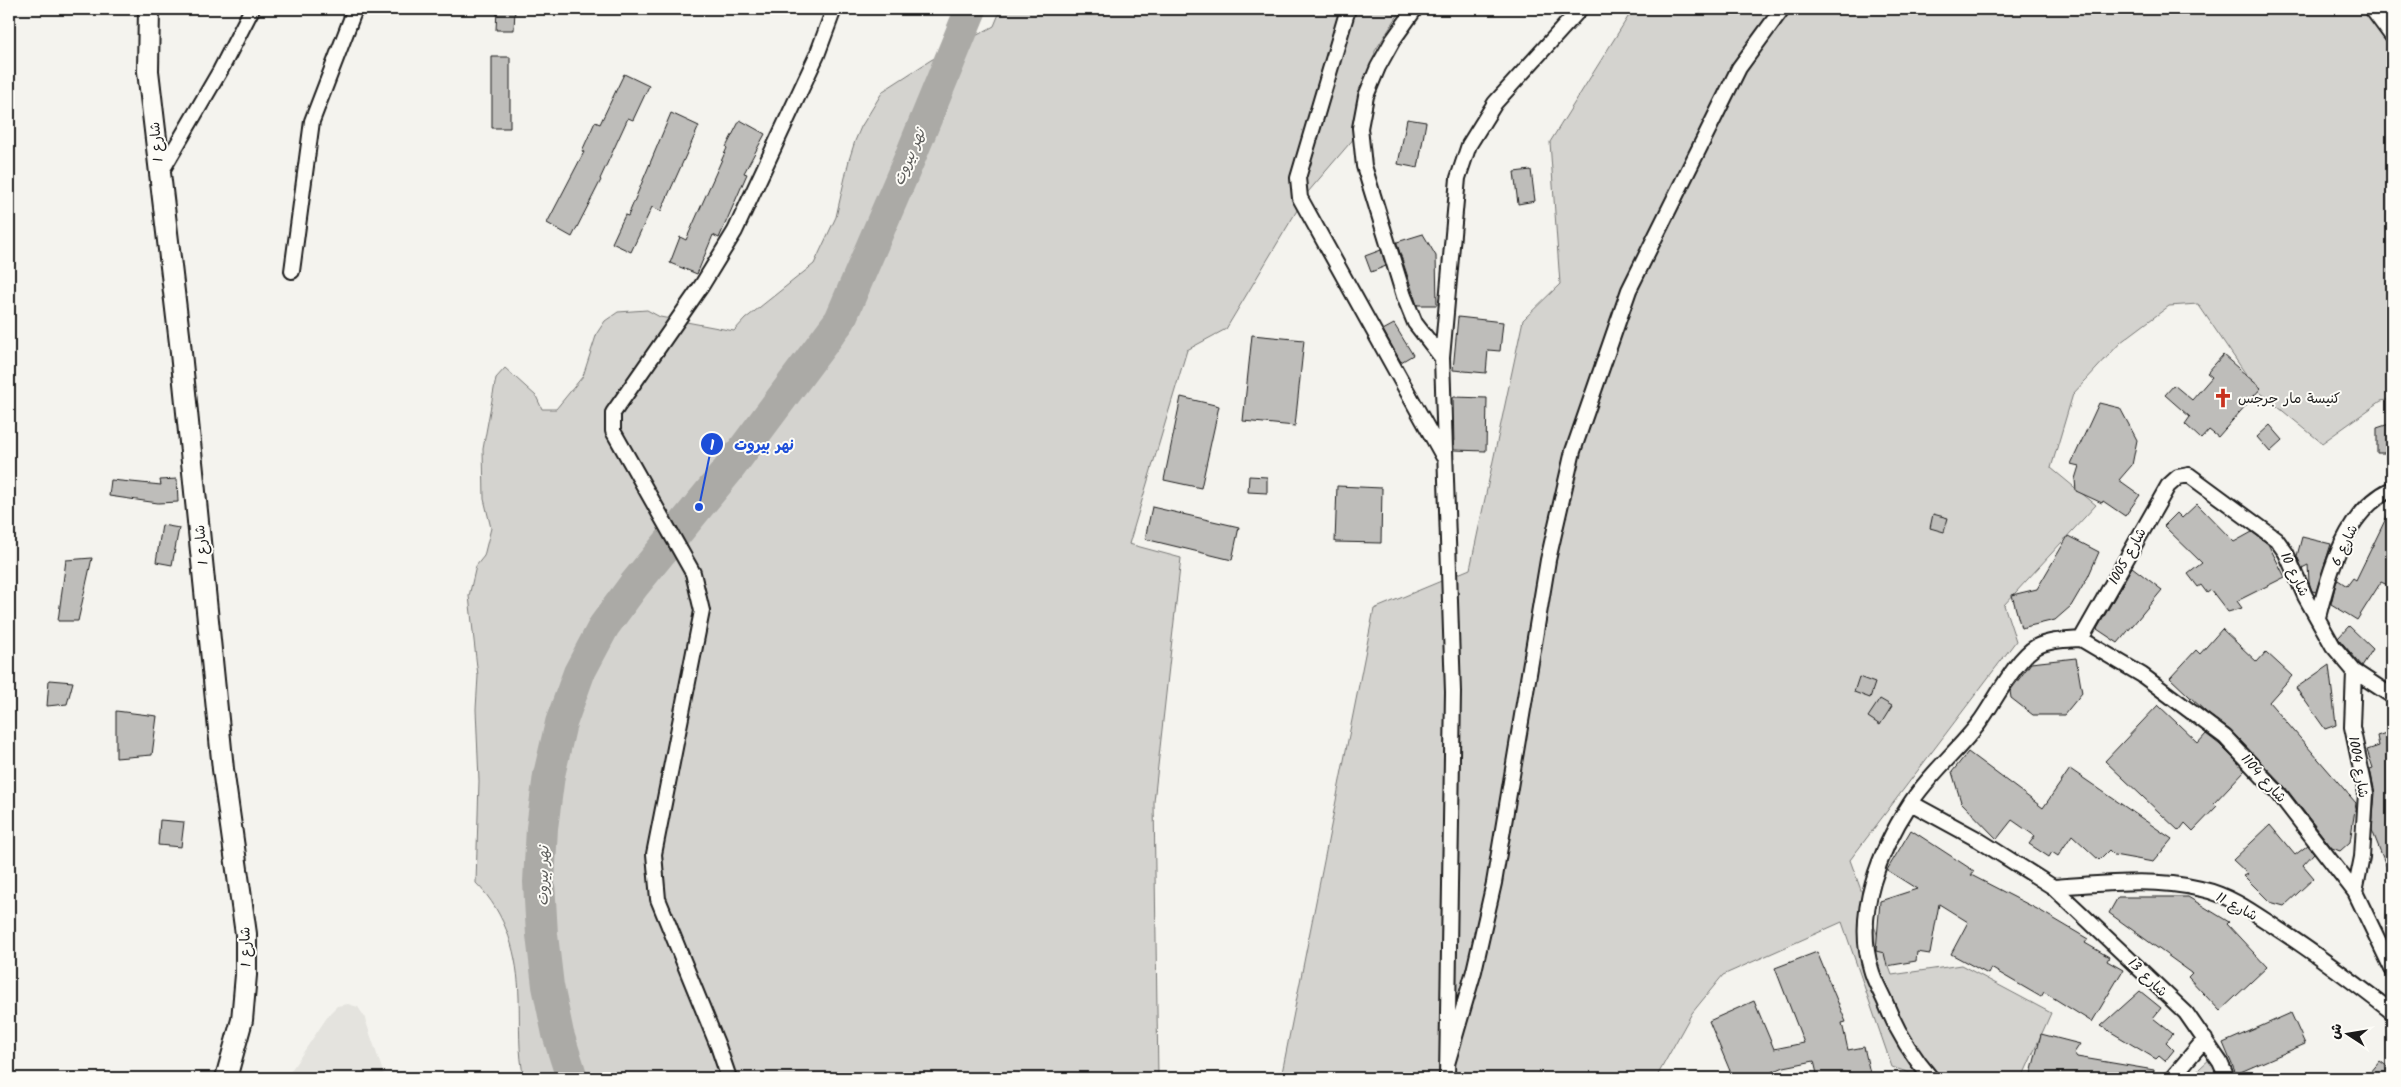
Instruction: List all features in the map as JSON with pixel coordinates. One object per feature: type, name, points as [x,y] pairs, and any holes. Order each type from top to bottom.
[{"type":"street","name":"شارع 1","points":[[149,9],[148,71],[180,343],[224,769],[246,934],[246,975],[242,1020],[226,1078]]},
{"type":"street","points":[[159,174],[220,72],[252,9]]},
{"type":"street","points":[[292,271],[312,122],[355,9]]},
{"type":"street","points":[[729,1078],[718,1046],[658,899],[655,882],[656,846],[702,611],[693,573],[613,431],[613,414],[702,285],[735,231],[817,55],[834,9]]},
{"type":"street","points":[[1348,9],[1298,178],[1300,198],[1445,459]]},
{"type":"street","points":[[1415,9],[1393,40],[1378,67],[1366,96],[1360,128],[1364,166],[1404,296],[1415,323],[1442,358]]},
{"type":"street","points":[[1447,1078],[1453,692],[1442,358],[1458,178],[1461,162],[1469,145],[1495,103],[1580,9]]},
{"type":"street","points":[[1447,1064],[1474,971],[1494,883],[1548,560],[1573,451],[1629,290],[1739,68],[1782,9]]},
{"type":"street","points":[[2372,9],[2392,36]]},
{"type":"street","name":"شارع 10","points":[[2178,477],[2190,476],[2276,539],[2286,553],[2305,596],[2334,646],[2354,671],[2392,696]]},
{"type":"street","name":"شارع 1005","points":[[2081,639],[2150,516],[2168,486],[2178,477]]},
{"type":"street","name":"شارع 6","points":[[2318,617],[2327,582],[2348,531],[2372,503],[2392,489]]},
{"type":"street","points":[[1930,1078],[1918,1064],[1895,1025],[1870,968],[1866,926],[1872,885],[1889,842],[1911,803],[1979,723],[2023,657],[2036,647],[2051,642],[2081,639]]},
{"type":"street","name":"شارع 1104","points":[[2081,639],[2142,675],[2225,737],[2279,794],[2355,892],[2392,969]]},
{"type":"street","name":"شارع 1004","points":[[2354,671],[2352,727],[2366,793],[2362,857],[2355,892]]},
{"type":"street","name":"شارع 13","points":[[1911,803],[1977,840],[2053,887],[2186,1014],[2220,1062],[2227,1078]]},
{"type":"street","name":"شارع 11","points":[[2053,887],[2159,883],[2203,889],[2236,902],[2274,926],[2336,967],[2392,1012]]},
{"type":"street","points":[[2172,1078],[2205,1039]]},
{"type":"shaded area","points":[[1001,9],[1402,9],[1375,51],[1367,123],[1308,192],[1226,329],[1187,350],[1129,544],[1181,558],[1154,802],[1158,1078],[524,1078],[520,1049],[518,982],[513,951],[509,936],[496,908],[476,883],[479,781],[476,709],[478,676],[469,596],[476,566],[484,556],[491,528],[484,499],[483,449],[496,378],[505,368],[536,396],[542,409],[556,409],[583,376],[597,333],[605,321],[618,312],[647,310],[660,317],[734,331],[745,319],[814,264],[836,217],[855,141],[861,127],[883,91],[931,60],[994,26]]},
{"type":"shaded area","points":[[1633,9],[2392,9],[2392,399],[2381,401],[2322,443],[2256,389],[2198,304],[2169,306],[2121,342],[2073,394],[2051,468],[2096,505],[2004,605],[2016,641],[1850,860],[1892,975],[1961,965],[2051,1013],[2022,1078],[1925,1078],[1892,1067],[1842,922],[1723,975],[1692,1013],[1656,1078],[1281,1078],[1374,609],[1470,569],[1523,320],[1560,284],[1550,142]]},
{"type":"shaded area","points":[[348,1004],[358,1007],[364,1016],[385,1078],[286,1078],[330,1013],[337,1006]]},
{"type":"shaded area","points":[[2212,1057],[2230,1078],[2189,1078]]},
{"type":"building","points":[[497,9],[515,9],[514,30],[496,30]]},
{"type":"building","points":[[492,57],[510,57],[510,128],[492,128]]},
{"type":"building","points":[[624,74],[649,86],[633,120],[628,118],[601,180],[572,237],[547,223],[584,152],[582,151],[595,122],[600,124]]},
{"type":"building","points":[[671,113],[699,126],[661,211],[652,207],[631,252],[612,243],[625,215],[628,216]]},
{"type":"building","points":[[1407,119],[1426,122],[1418,168],[1398,164]]},
{"type":"building","points":[[740,120],[765,134],[744,173],[747,174],[719,238],[713,235],[697,274],[670,263],[680,237],[686,240],[726,147]]},
{"type":"building","points":[[1531,170],[1535,201],[1518,204],[1514,172]]},
{"type":"building","points":[[1423,234],[1436,256],[1437,305],[1417,305],[1397,244],[1397,242]]},
{"type":"building","points":[[1381,250],[1386,266],[1371,272],[1365,256]]},
{"type":"building","points":[[1458,317],[1503,322],[1500,351],[1488,350],[1486,373],[1453,370]]},
{"type":"building","points":[[1394,324],[1413,355],[1401,362],[1383,330]]},
{"type":"building","points":[[1252,335],[1304,340],[1295,426],[1243,421]]},
{"type":"building","name":"كنيسة مار جرجس","points":[[2223,355],[2261,388],[2218,437],[2209,430],[2201,439],[2185,424],[2190,417],[2165,395],[2174,385],[2192,400],[2212,377],[2207,373]]},
{"type":"building","points":[[1181,397],[1219,406],[1201,488],[1164,480]]},
{"type":"building","points":[[1453,397],[1487,398],[1486,451],[1454,450]]},
{"type":"building","points":[[2099,403],[2120,408],[2137,440],[2132,465],[2119,480],[2140,495],[2125,516],[2103,501],[2102,503],[2076,491],[2075,479],[2079,466],[2071,464]]},
{"type":"building","points":[[2392,423],[2392,453],[2377,453],[2377,428]]},
{"type":"building","points":[[2270,425],[2283,440],[2270,452],[2257,437]]},
{"type":"building","points":[[1249,476],[1267,477],[1267,493],[1248,492]]},
{"type":"building","points":[[177,479],[178,502],[158,503],[109,496],[111,480],[161,485],[160,480]]},
{"type":"building","points":[[1337,486],[1382,488],[1381,543],[1335,542]]},
{"type":"building","points":[[2197,504],[2234,542],[2252,532],[2268,544],[2285,577],[2237,601],[2242,608],[2228,612],[2211,590],[2207,593],[2201,585],[2198,587],[2188,574],[2202,563],[2164,526],[2177,513],[2182,518]]},
{"type":"building","points":[[2392,506],[2392,587],[2381,582],[2357,620],[2331,604],[2336,583],[2338,580],[2347,586],[2353,578],[2356,580]]},
{"type":"building","points":[[1152,507],[1239,527],[1232,560],[1145,539]]},
{"type":"building","points":[[1933,514],[1948,518],[1944,532],[1930,528]]},
{"type":"building","points":[[162,525],[179,528],[172,565],[156,562]]},
{"type":"building","points":[[2068,536],[2099,552],[2088,577],[2071,606],[2055,620],[2021,628],[2012,595],[2037,589]]},
{"type":"building","points":[[2302,537],[2331,544],[2316,592],[2312,591],[2309,582],[2308,565],[2302,568],[2297,556]]},
{"type":"building","points":[[92,558],[78,621],[58,621],[66,560]]},
{"type":"building","points":[[2132,567],[2162,590],[2118,643],[2097,629]]},
{"type":"building","points":[[2349,626],[2373,649],[2362,666],[2338,638]]},
{"type":"building","points":[[2222,629],[2257,662],[2266,652],[2292,676],[2269,702],[2356,803],[2350,842],[2340,851],[2332,848],[2285,787],[2231,731],[2208,714],[2170,678],[2196,650],[2200,654]]},
{"type":"building","points":[[2076,658],[2082,693],[2064,715],[2033,715],[2011,698],[2010,691],[2031,663]]},
{"type":"building","points":[[2329,665],[2336,725],[2325,729],[2296,688]]},
{"type":"building","points":[[1859,677],[1875,683],[1870,698],[1854,692]]},
{"type":"building","points":[[49,680],[73,682],[67,704],[47,706]]},
{"type":"building","points":[[1880,699],[1892,706],[1880,725],[1868,717]]},
{"type":"building","points":[[2158,705],[2198,743],[2206,734],[2245,770],[2214,803],[2217,806],[2193,831],[2185,823],[2179,831],[2105,761]]},
{"type":"building","points":[[116,711],[157,716],[152,755],[116,758]]},
{"type":"building","points":[[2392,731],[2391,878],[2372,830],[2375,793],[2370,769],[2373,768],[2367,750],[2379,746],[2377,736]]},
{"type":"building","points":[[1968,752],[2043,808],[2070,769],[2172,839],[2153,862],[2114,855],[2109,850],[2099,860],[2072,835],[2058,856],[2052,852],[2049,857],[2029,844],[2035,836],[2012,820],[1997,839],[1961,802],[1952,772]]},
{"type":"building","points":[[160,820],[184,822],[181,847],[158,845]]},
{"type":"building","points":[[2270,825],[2295,855],[2308,845],[2314,853],[2303,865],[2314,878],[2284,906],[2270,902],[2244,876],[2248,874],[2233,860]]},
{"type":"building","points":[[1911,830],[1974,871],[1971,875],[2039,910],[2088,939],[2085,943],[2109,957],[2107,961],[2123,970],[2092,1022],[2044,992],[2041,997],[1991,968],[1988,974],[1951,954],[1968,922],[1939,904],[1930,954],[1917,952],[1916,961],[1887,966],[1884,953],[1876,951],[1880,901],[1917,889],[1887,870]]},
{"type":"building","points":[[2118,897],[2188,897],[2229,922],[2227,924],[2267,967],[2220,1011],[2188,977],[2192,973],[2109,913]]},
{"type":"building","points":[[1817,952],[1846,1022],[1842,1023],[1848,1050],[1864,1047],[1870,1073],[1855,1076],[1855,1078],[1818,1078],[1814,1061],[1784,1067],[1758,1078],[1733,1078],[1709,1021],[1754,1001],[1774,1049],[1804,1043],[1775,968]]},
{"type":"building","points":[[2140,991],[2161,1008],[2153,1018],[2173,1034],[2166,1042],[2174,1050],[2165,1061],[2159,1056],[2156,1059],[2101,1026]]},
{"type":"building","points":[[2291,1013],[2305,1044],[2236,1074],[2223,1043]]},
{"type":"building","points":[[2041,1034],[2080,1044],[2074,1053],[2077,1057],[2154,1070],[2153,1078],[2030,1078]]},
{"type":"building","points":[[2380,1061],[2392,1070],[2392,1078],[2366,1078]]},
{"type":"waterway","name":"نهر بيروت","points":[[572,1078],[558,1034],[548,986],[542,935],[539,882],[542,828],[549,775],[561,723],[579,673],[604,626],[634,585],[728,470],[840,320],[971,9]]},
{"type":"place","name":"كنيسة مار جرجس","points":[[2223,398]]},
{"type":"place","name":"نهر بيروت","points":[[699,507]]}]
